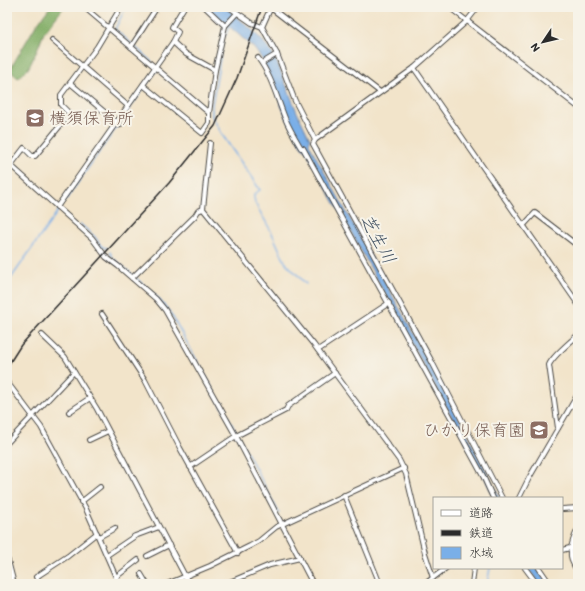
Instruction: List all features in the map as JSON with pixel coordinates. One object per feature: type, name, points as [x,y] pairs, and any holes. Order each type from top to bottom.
[{"type":"main road","points":[[7,561],[13,584]]},
{"type":"street","points":[[84,7],[132,45],[209,113]]},
{"type":"street","points":[[11,166],[24,148],[32,156],[35,156],[69,115],[61,105],[61,95],[109,28],[121,7]]},
{"type":"street","points":[[132,45],[157,7]]},
{"type":"street","points":[[58,208],[118,124],[173,42],[178,32],[172,27],[184,7]]},
{"type":"street","points":[[205,7],[225,25]]},
{"type":"street","points":[[230,7],[236,13],[252,23],[262,27],[276,54],[295,101],[315,140]]},
{"type":"street","points":[[262,27],[271,7],[380,92]]},
{"type":"street","points":[[449,7],[578,107]]},
{"type":"street","points":[[478,7],[467,21],[414,68],[315,140],[313,144],[432,362],[501,497]]},
{"type":"street","points":[[145,85],[202,133],[209,123],[215,70],[225,25],[236,13]]},
{"type":"street","points":[[52,40],[82,67],[130,106]]},
{"type":"street","points":[[173,42],[186,54],[215,70]]},
{"type":"street","points":[[262,62],[276,54]]},
{"type":"street","points":[[258,58],[262,62],[276,93],[285,119],[301,148],[303,148],[389,303],[483,476],[493,497]]},
{"type":"street","points":[[414,68],[578,304]]},
{"type":"street","points":[[70,83],[118,124]]},
{"type":"street","points":[[210,143],[203,209],[318,350],[404,468],[425,553],[433,578]]},
{"type":"street","points":[[7,162],[92,238],[106,257],[133,277],[165,310],[237,435],[313,584]]},
{"type":"street","points":[[133,277],[198,212],[203,209]]},
{"type":"street","points":[[524,225],[535,213],[578,246]]},
{"type":"street","points":[[318,350],[389,303]]},
{"type":"street","points":[[102,314],[146,380],[190,467],[238,553]]},
{"type":"street","points":[[42,334],[65,357],[90,398],[188,584]]},
{"type":"street","points":[[558,428],[549,365],[550,361],[578,335]]},
{"type":"street","points":[[7,443],[74,372]]},
{"type":"street","points":[[190,467],[237,435],[286,410],[288,406],[334,373]]},
{"type":"street","points":[[7,382],[41,427],[99,537],[119,584]]},
{"type":"street","points":[[520,497],[578,394]]},
{"type":"street","points":[[69,412],[90,398]]},
{"type":"street","points":[[89,440],[108,431]]},
{"type":"street","points":[[167,584],[238,553],[259,541],[276,527],[404,468]]},
{"type":"street","points":[[81,502],[100,487]]},
{"type":"street","points":[[344,495],[380,584]]},
{"type":"street","points":[[563,509],[578,508]]},
{"type":"street","points":[[107,556],[135,536],[159,527]]},
{"type":"street","points":[[99,537],[115,528]]},
{"type":"street","points":[[578,529],[570,548],[572,561],[578,571]]},
{"type":"street","points":[[41,584],[36,577],[68,556],[97,533]]},
{"type":"street","points":[[147,556],[169,546]]},
{"type":"street","points":[[563,550],[570,548]]},
{"type":"street","points":[[225,584],[270,565],[300,558]]},
{"type":"street","points":[[116,577],[138,560]]},
{"type":"street","points":[[427,583],[445,569]]},
{"type":"street","points":[[472,584],[474,569]]},
{"type":"street","points":[[526,569],[537,584]]},
{"type":"street","points":[[540,569],[550,584]]},
{"type":"street","points":[[141,574],[147,584]]},
{"type":"green space","points":[[50,7],[64,7],[44,33],[28,69],[18,78],[10,71],[13,64],[36,25]]},
{"type":"water","points":[[207,7],[225,7],[260,38],[276,60],[297,112],[310,139],[309,144],[446,393],[499,497],[494,497],[483,474],[390,303],[305,149],[302,147],[286,117],[262,59],[254,48]]},
{"type":"water","points":[[528,569],[538,569],[548,584],[540,584]]},
{"type":"waterway","points":[[126,7],[115,29],[152,62]]},
{"type":"waterway","points":[[225,36],[230,25]]},
{"type":"waterway","points":[[223,41],[212,104],[212,116],[223,136],[260,190],[254,194],[255,203],[271,231],[285,262],[306,284]]},
{"type":"waterway","points":[[7,284],[157,69]]},
{"type":"waterway","points":[[80,224],[94,236],[102,247],[107,248]]},
{"type":"waterway","points":[[110,252],[112,257],[154,294],[170,312],[279,513]]},
{"type":"waterway","points":[[487,584],[490,569]]},
{"type":"railway","points":[[7,367],[21,345],[169,183],[215,126],[237,78],[262,7]]},
{"type":"place","name":"横須保育所","points":[[35,118]]},
{"type":"place","name":"ひかり保育園","points":[[539,430]]},
{"type":"water label","name":"芝生川","points":[[378,239]]}]
